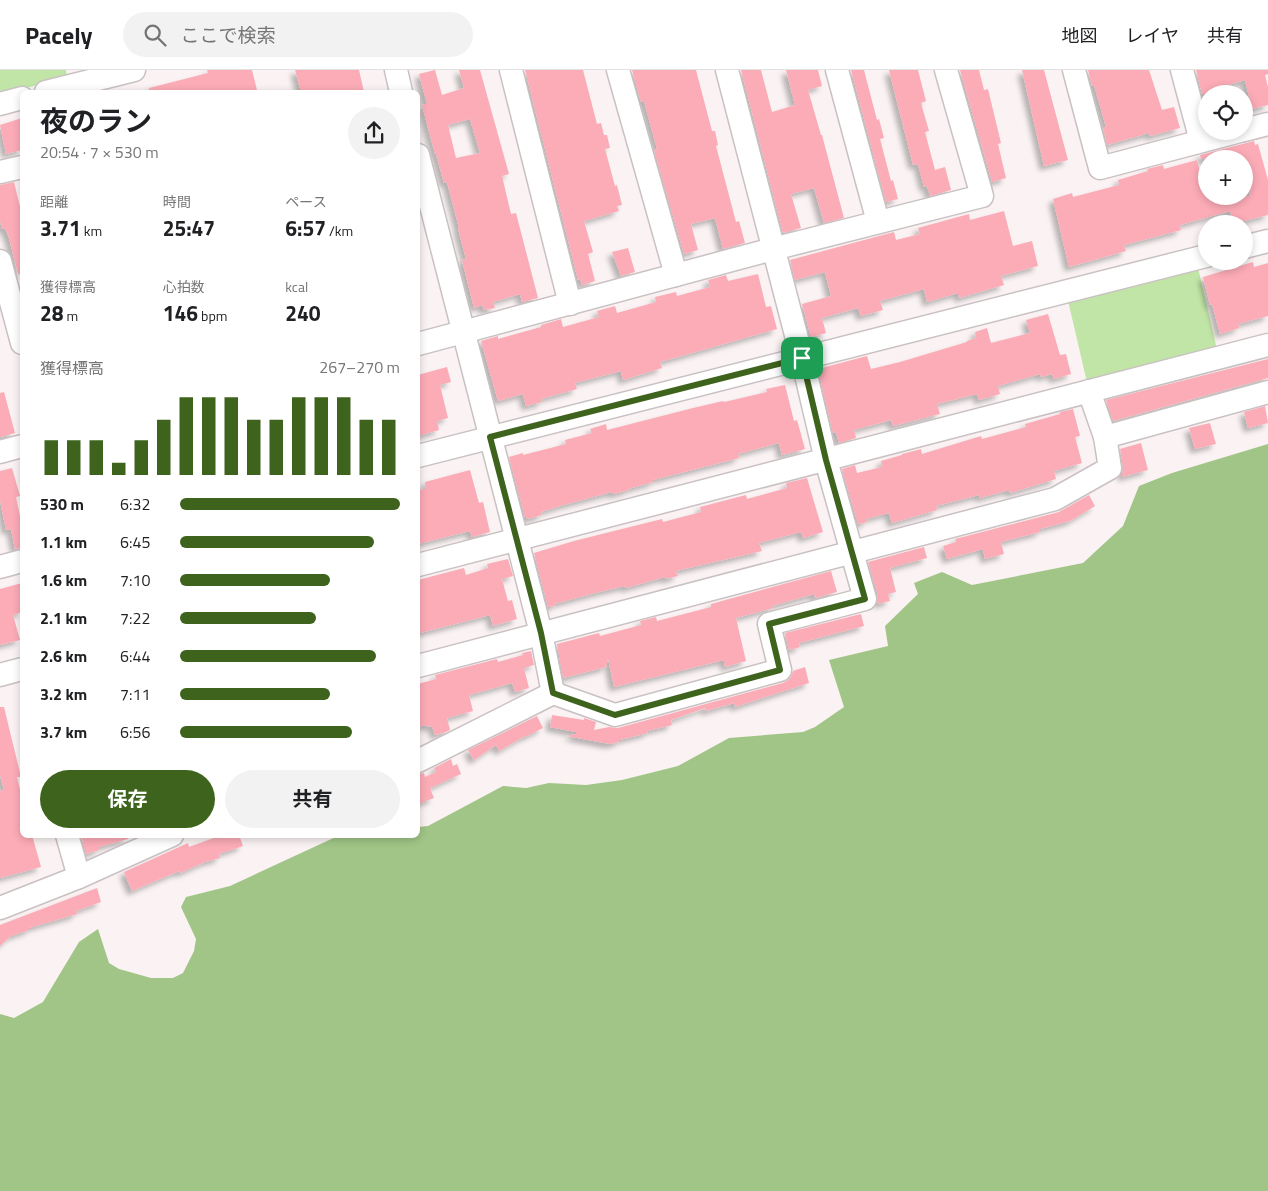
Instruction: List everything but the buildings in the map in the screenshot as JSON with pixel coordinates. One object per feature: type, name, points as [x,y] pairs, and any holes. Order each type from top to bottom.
[{"type":"street","points":[[54,90],[134,70]]},
{"type":"street","points":[[396,70],[401,90]]},
{"type":"street","points":[[510,70],[570,304]]},
{"type":"street","points":[[618,70],[676,275]]},
{"type":"street","points":[[420,760],[553,693],[615,715],[780,670],[769,624],[865,599],[826,460],[802,358],[727,70]]},
{"type":"street","points":[[837,70],[878,222]]},
{"type":"street","points":[[420,343],[773,249],[982,196],[946,70]]},
{"type":"street","points":[[1074,70],[1100,168],[1208,140]]},
{"type":"street","points":[[1182,70],[1201,142]]},
{"type":"street","points":[[0,104],[20,99]]},
{"type":"street","points":[[1253,128],[1268,124]]},
{"type":"street","points":[[420,163],[541,633],[553,693]]},
{"type":"street","points":[[0,172],[20,167]]},
{"type":"street","points":[[1253,245],[1268,241]]},
{"type":"street","points":[[420,455],[1198,258]]},
{"type":"street","points":[[0,261],[20,336]]},
{"type":"street","points":[[420,564],[1268,345]]},
{"type":"street","points":[[420,665],[1055,499],[1110,468],[1105,437],[1089,392]]},
{"type":"street","points":[[1105,437],[1268,392]]},
{"type":"street","points":[[0,452],[20,447]]},
{"type":"street","points":[[0,567],[20,562]]},
{"type":"street","points":[[68,838],[79,877]]},
{"type":"street","points":[[0,908],[79,877],[162,838]]},
{"type":"green space","points":[[0,70],[66,70],[67,77],[0,95]]},
{"type":"green space","points":[[1196,259],[1219,358],[1089,391],[1066,292]]},
{"type":"green space","points":[[1268,444],[1268,1191],[0,1191],[0,1014],[14,1018],[43,1002],[79,942],[98,929],[109,963],[119,969],[151,978],[173,978],[183,973],[194,951],[196,939],[181,907],[186,897],[230,886],[334,838],[420,838],[420,827],[428,826],[503,786],[526,788],[549,783],[586,785],[622,780],[678,766],[729,738],[803,732],[815,727],[844,707],[829,660],[888,646],[885,626],[918,594],[914,583],[942,572],[972,585],[1083,563],[1123,526],[1139,486],[1172,473]]},
{"type":"route","points":[[802,358],[826,460],[865,599],[769,624],[780,670],[615,715],[553,693],[541,633],[490,437],[802,358]]}]
